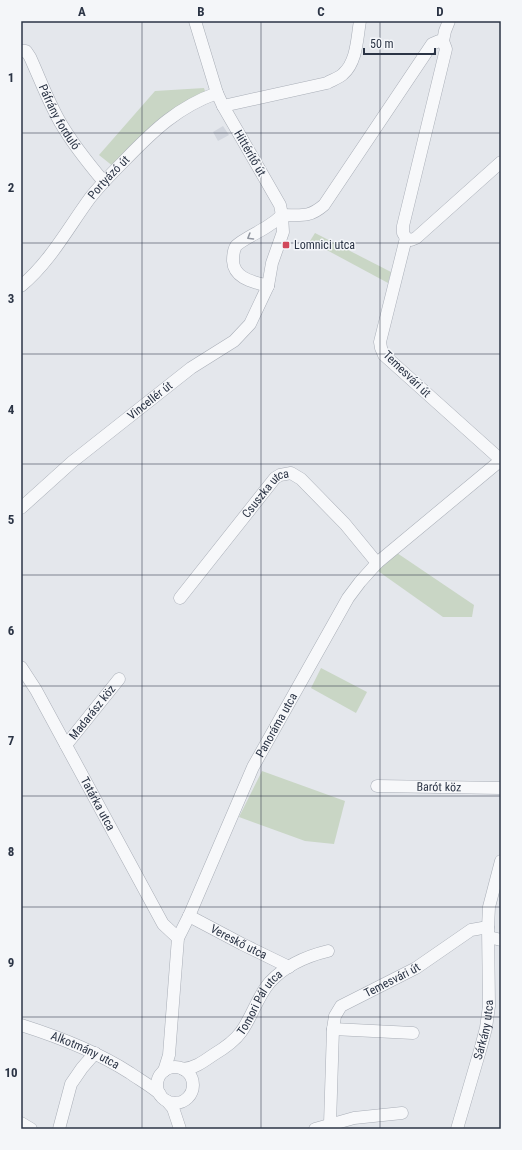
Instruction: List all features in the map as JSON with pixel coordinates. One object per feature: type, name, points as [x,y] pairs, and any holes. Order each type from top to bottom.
[{"type":"street","name":"Hittérítő út","points":[[195,21],[217,93],[223,106],[280,205],[283,232],[272,263],[268,286]]},
{"type":"street","points":[[223,106],[326,83],[338,78],[348,69],[354,57],[360,21]]},
{"type":"street","points":[[449,22],[443,41],[446,49],[402,226],[403,233],[406,238],[411,240],[416,238],[501,163]]},
{"type":"street","points":[[268,286],[243,278],[237,272],[233,263],[233,253],[237,245],[269,226],[282,215],[300,217],[318,211],[324,205],[432,44],[438,41],[443,41]]},
{"type":"street","name":"Páfrány forduló","points":[[21,51],[26,51],[30,57],[69,138],[104,182]]},
{"type":"street","name":"Portyázó út","points":[[21,286],[40,268],[90,198],[142,143],[174,114],[217,93]]},
{"type":"street","name":"Temesvári út","points":[[406,238],[380,342],[381,348],[384,355],[501,460]]},
{"type":"street","name":"Vincellér út","points":[[21,508],[72,462],[179,377],[242,334],[250,324],[268,286]]},
{"type":"street","name":"Panoráma utca","points":[[161,1074],[169,1055],[178,938],[189,916],[253,767],[348,598],[360,582],[377,563],[501,460]]},
{"type":"street","name":"Csuszka utca","points":[[180,598],[275,478],[285,473],[292,473],[301,479],[345,524],[377,563]]},
{"type":"street","name":"Tatárka utca","points":[[21,667],[36,690],[163,924],[178,938]]},
{"type":"street","name":"Madarász köz","points":[[66,745],[119,679]]},
{"type":"street","name":"Barót köz","points":[[377,786],[501,788]]},
{"type":"street","points":[[501,862],[489,907],[488,932],[501,940]]},
{"type":"street","name":"Vereskő utca","points":[[189,916],[289,967]]},
{"type":"street","name":"Temesvári út","points":[[330,1124],[333,1029],[335,1016],[341,1006],[407,974],[472,930],[488,932]]},
{"type":"street","name":"Sárkány utca","points":[[457,1129],[486,1028],[489,1006],[488,932]]},
{"type":"street","name":"Tomori Pál utca","points":[[180,1068],[197,1066],[235,1040],[269,983],[289,967],[315,954],[328,951]]},
{"type":"street","name":"Alkotmány utca","points":[[21,1025],[50,1034],[115,1063],[146,1083],[163,1098]]},
{"type":"street","points":[[333,1029],[413,1033]]},
{"type":"street","points":[[59,1129],[71,1084],[95,1053]]},
{"type":"street","points":[[169,1055],[172,1063],[189,1074],[193,1087],[188,1098],[182,1102],[178,1108],[176,1116]]},
{"type":"street","points":[[192,1081],[193,1073],[197,1066]]},
{"type":"street","points":[[146,1083],[153,1081],[170,1068],[180,1068]]},
{"type":"street","points":[[161,1074],[157,1083],[157,1089],[172,1108],[180,1129]]},
{"type":"street","points":[[163,1098],[175,1103],[182,1102]]},
{"type":"street","points":[[315,1129],[354,1118],[402,1113]]},
{"type":"street","points":[[21,1123],[31,1129]]},
{"type":"shaded area","points":[[223,126],[229,135],[218,141],[213,132]]},
{"type":"green space","points":[[204,88],[206,94],[114,167],[99,155],[155,91]]},
{"type":"green space","points":[[315,233],[391,272],[388,283],[310,241]]},
{"type":"green space","points":[[397,553],[474,605],[472,617],[443,617],[378,571]]},
{"type":"green space","points":[[321,668],[367,692],[356,713],[311,688]]},
{"type":"green space","points":[[262,771],[345,801],[334,844],[305,841],[239,817]]},
{"type":"place","name":"Lomnici utca","points":[[286,245]]}]
